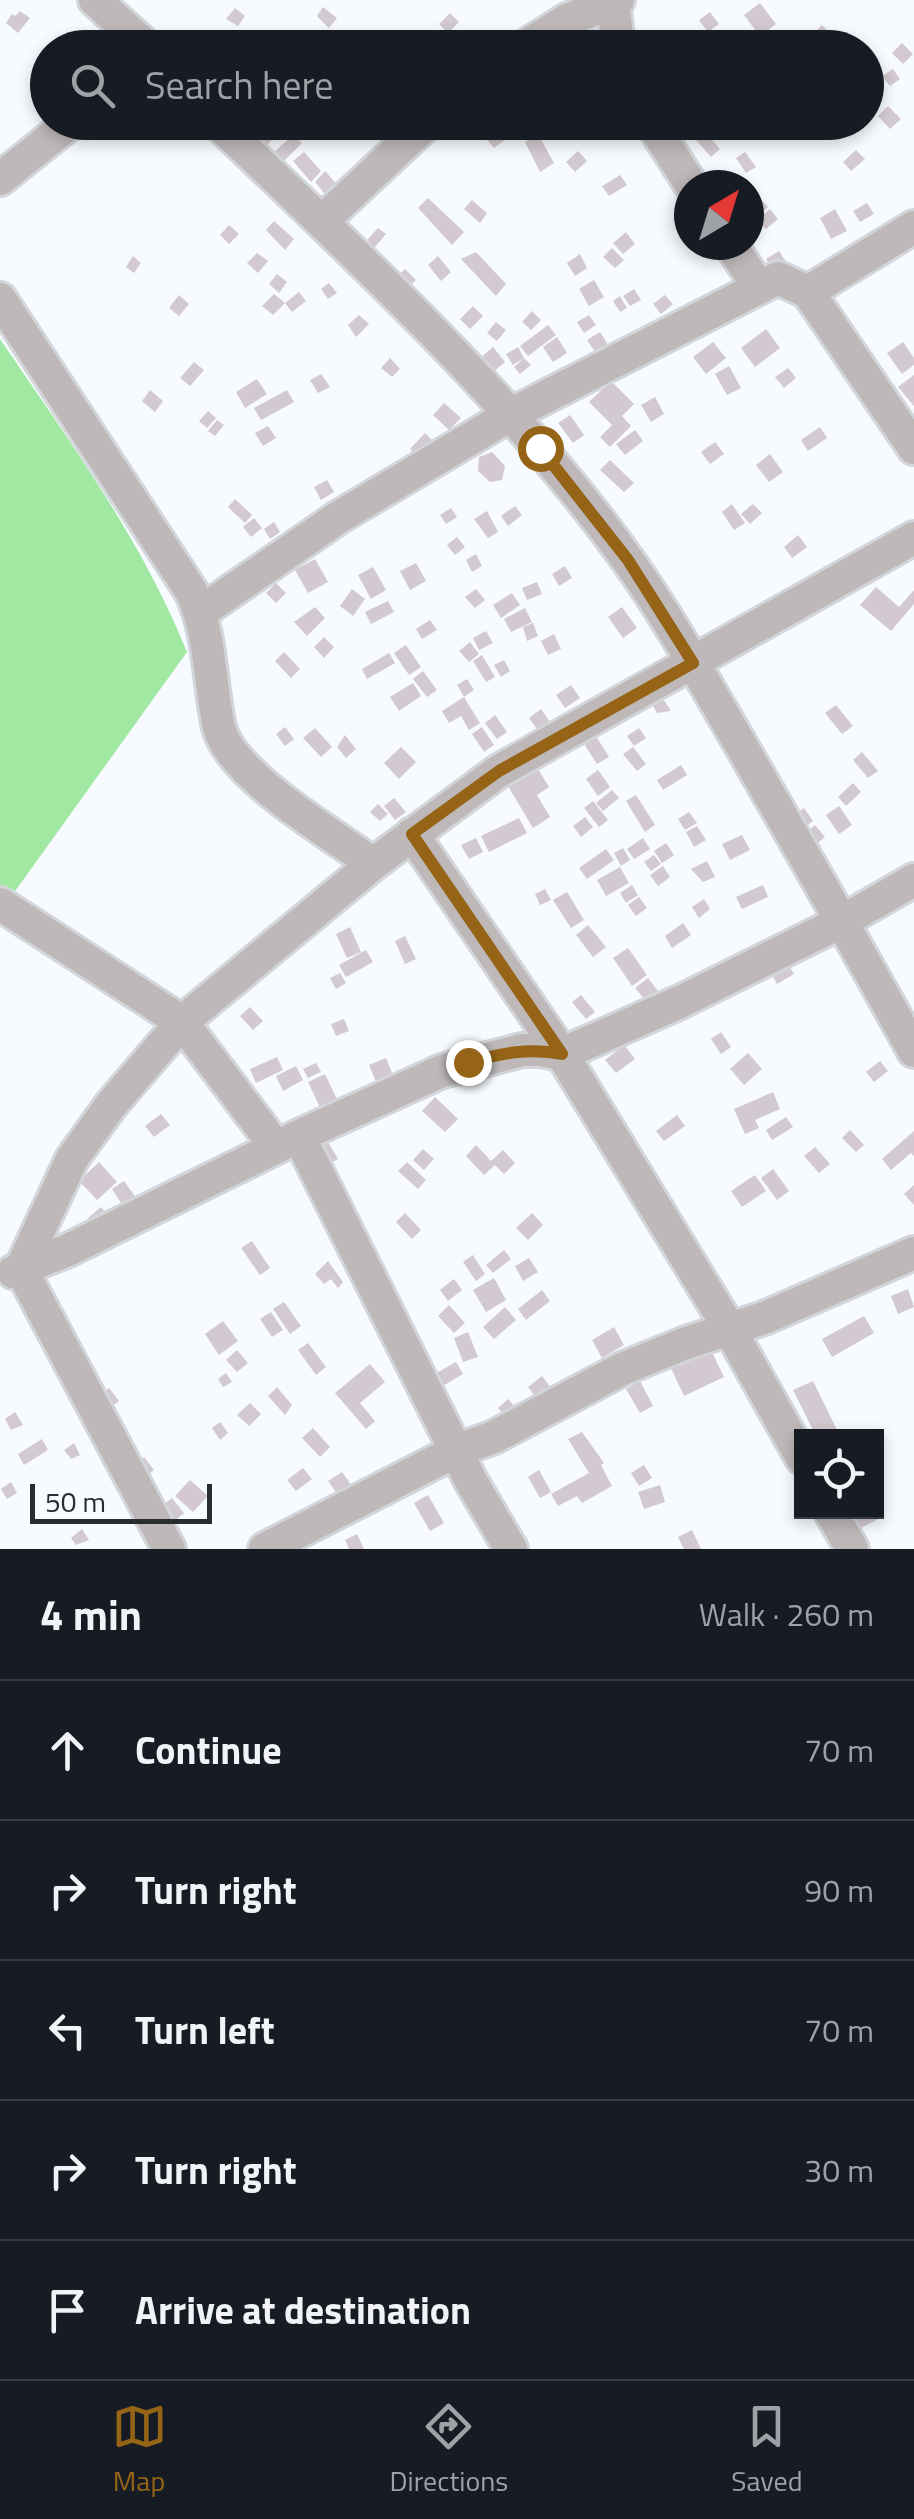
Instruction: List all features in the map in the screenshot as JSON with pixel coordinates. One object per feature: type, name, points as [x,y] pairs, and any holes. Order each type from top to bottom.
[{"type":"street","points":[[95,0],[128,30]]},
{"type":"street","points":[[551,30],[615,1],[617,30]]},
{"type":"street","points":[[0,180],[49,140]]},
{"type":"street","points":[[236,140],[322,221],[510,415],[628,560],[693,663],[914,1051]]},
{"type":"street","points":[[322,221],[409,140]]},
{"type":"street","points":[[663,140],[682,170]]},
{"type":"street","points":[[808,292],[914,227]]},
{"type":"street","points":[[741,260],[758,286]]},
{"type":"street","points":[[201,612],[339,517],[510,415],[778,278],[808,292],[914,448]]},
{"type":"street","points":[[0,299],[191,590],[201,612],[220,731],[236,761],[373,864]]},
{"type":"street","points":[[10,1273],[72,1160],[111,1106],[182,1022],[373,864],[499,771],[914,538]]},
{"type":"street","points":[[412,834],[562,1054],[730,1328],[794,1444]]},
{"type":"street","points":[[10,1273],[68,1250],[288,1141],[468,1062],[522,1050],[562,1054],[680,1002],[842,921],[914,880]]},
{"type":"street","points":[[0,904],[182,1022],[288,1141],[511,1549]]},
{"type":"street","points":[[264,1549],[456,1451],[494,1437],[622,1369],[764,1318],[914,1253]]},
{"type":"street","points":[[10,1273],[169,1549]]},
{"type":"street","points":[[836,1519],[852,1549]]},
{"type":"green space","points":[[0,339],[126,530],[187,652],[13,894],[0,886]]},
{"type":"building","points":[[760,3],[776,24],[768,30],[755,30],[744,15]]},
{"type":"building","points":[[323,7],[337,18],[329,28],[317,16]]},
{"type":"building","points":[[235,8],[245,16],[238,26],[226,19]]},
{"type":"building","points":[[20,11],[30,18],[18,33],[6,23]]},
{"type":"building","points":[[710,12],[719,24],[706,30],[699,20]]},
{"type":"building","points":[[450,13],[459,22],[451,30],[439,24]]},
{"type":"building","points":[[902,43],[913,54],[903,64],[892,53]]},
{"type":"building","points":[[893,69],[900,79],[890,86],[884,75]]},
{"type":"building","points":[[888,106],[901,119],[890,129],[884,122]]},
{"type":"building","points":[[251,140],[272,140],[261,152],[249,143]]},
{"type":"building","points":[[287,140],[302,143],[282,163],[273,153]]},
{"type":"building","points":[[487,140],[504,140],[494,148]]},
{"type":"building","points":[[541,140],[554,163],[540,172],[525,142]]},
{"type":"building","points":[[696,140],[712,140],[720,149],[711,157]]},
{"type":"building","points":[[856,150],[865,159],[851,171],[843,162]]},
{"type":"building","points":[[578,151],[587,161],[575,172],[566,162]]},
{"type":"building","points":[[304,152],[321,171],[311,182],[293,161]]},
{"type":"building","points":[[745,152],[756,167],[744,170],[736,158]]},
{"type":"building","points":[[325,171],[340,188],[329,199],[315,182]]},
{"type":"building","points":[[620,175],[627,185],[609,196],[602,186]]},
{"type":"building","points":[[428,198],[464,232],[452,245],[418,208]]},
{"type":"building","points":[[472,200],[487,213],[480,223],[464,209]]},
{"type":"building","points":[[867,203],[874,214],[860,222],[853,211]]},
{"type":"building","points":[[770,209],[778,219],[766,229],[764,227],[764,214]]},
{"type":"building","points":[[835,209],[847,231],[831,239],[820,218]]},
{"type":"building","points":[[274,221],[294,239],[285,250],[266,230]]},
{"type":"building","points":[[229,225],[239,234],[229,244],[220,235]]},
{"type":"building","points":[[378,228],[386,234],[367,256],[359,249]]},
{"type":"building","points":[[626,232],[635,244],[623,254],[613,243]]},
{"type":"building","points":[[612,248],[624,260],[615,268],[603,257]]},
{"type":"building","points":[[779,251],[786,262],[773,270],[766,259]]},
{"type":"building","points":[[476,252],[506,284],[496,296],[461,259]]},
{"type":"building","points":[[257,253],[268,261],[258,273],[247,263]]},
{"type":"building","points":[[580,254],[587,268],[575,276],[567,263]]},
{"type":"building","points":[[133,256],[141,263],[134,273],[126,267]]},
{"type":"building","points":[[438,256],[451,272],[441,281],[428,265]]},
{"type":"building","points":[[405,269],[416,280],[397,298],[386,287]]},
{"type":"building","points":[[277,274],[287,282],[279,293],[269,284]]},
{"type":"building","points":[[594,280],[604,297],[589,306],[579,289]]},
{"type":"building","points":[[329,283],[337,293],[328,299],[321,289]]},
{"type":"building","points":[[634,289],[641,300],[630,306],[623,296]]},
{"type":"building","points":[[299,292],[306,301],[292,312],[285,303]]},
{"type":"building","points":[[274,294],[285,303],[273,315],[262,306]]},
{"type":"building","points":[[179,295],[189,304],[179,316],[169,308]]},
{"type":"building","points":[[665,295],[673,304],[661,314],[653,304]]},
{"type":"building","points":[[620,296],[627,308],[620,312],[613,301]]},
{"type":"building","points":[[473,306],[483,316],[470,329],[460,319]]},
{"type":"building","points":[[532,311],[541,320],[531,330],[522,322]]},
{"type":"building","points":[[359,315],[369,324],[356,337],[348,325]]},
{"type":"building","points":[[589,315],[596,325],[584,333],[577,322]]},
{"type":"building","points":[[496,322],[506,330],[497,341],[487,333]]},
{"type":"building","points":[[548,325],[556,335],[528,356],[520,346]]},
{"type":"building","points":[[766,329],[780,348],[755,367],[741,348]]},
{"type":"building","points":[[600,332],[612,351],[600,359],[587,340]]},
{"type":"building","points":[[557,337],[567,353],[553,362],[543,347]]},
{"type":"building","points":[[713,342],[726,358],[706,374],[693,357]]},
{"type":"building","points":[[903,342],[914,358],[914,365],[902,374],[887,353]]},
{"type":"building","points":[[493,347],[505,362],[491,374],[479,359]]},
{"type":"building","points":[[518,347],[524,358],[513,365],[506,354]]},
{"type":"building","points":[[390,358],[400,369],[392,377],[381,368]]},
{"type":"building","points":[[524,358],[531,365],[520,374],[514,367]]},
{"type":"building","points":[[194,362],[204,370],[190,386],[180,378]]},
{"type":"building","points":[[729,366],[741,388],[727,395],[715,374]]},
{"type":"building","points":[[788,368],[796,378],[784,388],[775,377]]},
{"type":"building","points":[[321,374],[330,387],[318,393],[310,380]]},
{"type":"building","points":[[914,375],[914,406],[898,387]]},
{"type":"building","points":[[257,379],[267,394],[245,408],[236,392]]},
{"type":"building","points":[[611,381],[634,404],[622,416],[631,426],[610,447],[600,437],[612,425],[589,402]]},
{"type":"building","points":[[150,390],[163,401],[155,412],[142,401]]},
{"type":"building","points":[[287,390],[294,402],[261,420],[254,408]]},
{"type":"building","points":[[655,397],[664,414],[651,422],[641,405]]},
{"type":"building","points":[[444,403],[461,418],[449,430],[433,415]]},
{"type":"building","points":[[208,411],[216,418],[207,428],[199,421]]},
{"type":"building","points":[[570,415],[584,435],[573,443],[558,423]]},
{"type":"building","points":[[217,420],[224,425],[215,436],[208,431]]},
{"type":"building","points":[[268,426],[276,438],[263,446],[255,433]]},
{"type":"building","points":[[820,427],[827,438],[808,451],[801,440]]},
{"type":"building","points":[[635,430],[643,441],[625,455],[616,444]]},
{"type":"building","points":[[425,433],[432,440],[417,456],[410,449]]},
{"type":"building","points":[[715,442],[724,454],[710,464],[701,452]]},
{"type":"building","points":[[492,452],[505,466],[502,480],[490,482],[478,471],[479,457]]},
{"type":"building","points":[[770,454],[783,472],[769,482],[756,465]]},
{"type":"building","points":[[610,460],[634,483],[624,492],[600,470]]},
{"type":"building","points":[[327,480],[334,492],[321,500],[314,487]]},
{"type":"building","points":[[235,499],[252,515],[245,523],[228,507]]},
{"type":"building","points":[[732,504],[745,523],[734,530],[722,512]]},
{"type":"building","points":[[753,504],[762,513],[750,524],[741,514]]},
{"type":"building","points":[[515,506],[522,515],[508,526],[501,516]]},
{"type":"building","points":[[451,508],[457,517],[446,524],[440,515]]},
{"type":"building","points":[[487,511],[498,532],[488,538],[474,519]]},
{"type":"building","points":[[254,518],[262,528],[251,537],[243,527]]},
{"type":"building","points":[[274,522],[280,532],[270,539],[264,529]]},
{"type":"building","points":[[798,535],[807,547],[792,558],[784,547]]},
{"type":"building","points":[[457,537],[465,547],[455,555],[447,545]]},
{"type":"building","points":[[476,554],[482,566],[472,572],[466,560]]},
{"type":"building","points":[[315,559],[328,582],[308,593],[295,570]]},
{"type":"building","points":[[416,563],[426,581],[410,590],[400,571]]},
{"type":"building","points":[[565,566],[572,578],[559,586],[552,574]]},
{"type":"building","points":[[373,567],[386,590],[371,599],[358,575]]},
{"type":"building","points":[[537,582],[542,594],[527,600],[522,588]]},
{"type":"building","points":[[276,583],[286,593],[276,603],[266,593]]},
{"type":"building","points":[[876,587],[899,607],[914,590],[914,604],[891,631],[860,605]]},
{"type":"building","points":[[352,589],[365,599],[353,616],[340,606]]},
{"type":"building","points":[[476,589],[485,600],[475,608],[465,597]]},
{"type":"building","points":[[512,593],[520,605],[501,618],[493,605]]},
{"type":"building","points":[[388,601],[394,612],[371,624],[365,612]]},
{"type":"building","points":[[315,607],[325,618],[307,636],[294,622]]},
{"type":"building","points":[[622,607],[637,628],[623,638],[608,617]]},
{"type":"building","points":[[525,608],[532,622],[511,632],[504,619]]},
{"type":"building","points":[[430,620],[437,630],[422,639],[416,629]]},
{"type":"building","points":[[533,623],[538,636],[527,641],[523,627]]},
{"type":"building","points":[[486,631],[493,643],[479,650],[473,638]]},
{"type":"building","points":[[554,634],[561,649],[548,655],[541,641]]},
{"type":"building","points":[[324,637],[334,647],[324,658],[314,647]]},
{"type":"building","points":[[470,642],[479,654],[469,662],[459,651]]},
{"type":"building","points":[[406,645],[421,667],[409,675],[394,653]]},
{"type":"building","points":[[284,652],[300,669],[291,678],[275,661]]},
{"type":"building","points":[[389,653],[395,663],[367,679],[362,669]]},
{"type":"building","points":[[482,655],[495,677],[486,682],[473,661]]},
{"type":"building","points":[[504,660],[510,671],[501,677],[494,665]]},
{"type":"building","points":[[423,671],[437,690],[427,697],[413,679]]},
{"type":"building","points":[[467,679],[474,690],[464,697],[457,685]]},
{"type":"building","points":[[413,683],[421,696],[399,711],[390,697]]},
{"type":"building","points":[[571,685],[580,698],[565,708],[556,695]]},
{"type":"building","points":[[464,697],[480,723],[469,730],[461,716],[449,723],[442,711]]},
{"type":"building","points":[[662,697],[671,711],[657,713],[652,704]]},
{"type":"building","points":[[836,705],[853,726],[842,734],[825,713]]},
{"type":"building","points":[[541,709],[550,722],[538,731],[529,718]]},
{"type":"building","points":[[495,715],[507,732],[497,739],[485,723]]},
{"type":"building","points":[[285,727],[294,739],[285,746],[276,734]]},
{"type":"building","points":[[482,727],[494,745],[484,752],[472,734]]},
{"type":"building","points":[[315,728],[332,747],[321,757],[303,738]]},
{"type":"building","points":[[639,728],[646,738],[634,746],[627,736]]},
{"type":"building","points":[[345,735],[356,749],[346,758],[337,747]]},
{"type":"building","points":[[596,736],[609,757],[597,764],[584,744]]},
{"type":"building","points":[[401,747],[416,762],[399,779],[384,763]]},
{"type":"building","points":[[633,747],[646,764],[637,771],[623,754]]},
{"type":"building","points":[[862,752],[878,771],[868,778],[853,760]]},
{"type":"building","points":[[681,765],[687,775],[663,790],[657,780]]},
{"type":"building","points":[[538,769],[549,787],[537,795],[550,817],[533,828],[508,786]]},
{"type":"building","points":[[598,770],[610,787],[598,796],[586,779]]},
{"type":"building","points":[[853,783],[861,792],[846,806],[838,797]]},
{"type":"building","points":[[612,790],[619,798],[603,811],[596,803]]},
{"type":"building","points":[[636,795],[655,825],[645,832],[626,801]]},
{"type":"building","points":[[394,798],[406,812],[395,820],[384,806]]},
{"type":"building","points":[[593,801],[608,820],[599,827],[584,808]]},
{"type":"building","points":[[378,804],[388,814],[380,821],[370,812]]},
{"type":"building","points":[[839,806],[852,825],[839,834],[826,815]]},
{"type":"building","points":[[804,808],[813,821],[792,836],[783,823]]},
{"type":"building","points":[[689,812],[697,823],[685,830],[678,819]]},
{"type":"building","points":[[585,817],[593,827],[581,837],[573,826]]},
{"type":"building","points":[[519,818],[527,833],[489,852],[481,836]]},
{"type":"building","points":[[815,825],[825,837],[807,852],[797,840]]},
{"type":"building","points":[[697,826],[706,840],[694,847],[686,832]]},
{"type":"building","points":[[742,835],[750,850],[730,860],[722,844]]},
{"type":"building","points":[[476,838],[483,852],[469,859],[461,845]]},
{"type":"building","points":[[643,838],[650,849],[634,859],[627,849]]},
{"type":"building","points":[[666,843],[674,855],[662,863],[654,851]]},
{"type":"building","points":[[623,848],[630,860],[621,866],[614,853]]},
{"type":"building","points":[[606,849],[614,860],[587,879],[579,868]]},
{"type":"building","points":[[654,855],[661,864],[651,871],[644,862]]},
{"type":"building","points":[[707,861],[715,877],[703,882],[691,869]]},
{"type":"building","points":[[663,866],[670,877],[658,886],[650,875]]},
{"type":"building","points":[[620,867],[629,883],[606,896],[597,880]]},
{"type":"building","points":[[632,885],[638,895],[626,903],[620,893]]},
{"type":"building","points":[[763,885],[768,897],[742,909],[736,897]]},
{"type":"building","points":[[545,889],[551,900],[540,905],[535,894]]},
{"type":"building","points":[[567,892],[584,920],[571,928],[553,900]]},
{"type":"building","points":[[639,897],[647,908],[636,916],[628,905]]},
{"type":"building","points":[[704,899],[710,909],[699,918],[692,907]]},
{"type":"building","points":[[683,923],[691,935],[672,948],[665,936]]},
{"type":"building","points":[[588,925],[606,947],[593,957],[576,935]]},
{"type":"building","points":[[350,927],[361,952],[347,958],[336,934]]},
{"type":"building","points":[[405,936],[416,959],[405,964],[395,941]]},
{"type":"building","points":[[628,948],[647,975],[632,986],[613,958]]},
{"type":"building","points":[[366,950],[373,962],[346,977],[339,965]]},
{"type":"building","points":[[787,962],[794,974],[777,984],[770,971]]},
{"type":"building","points":[[340,973],[346,983],[336,989],[330,978]]},
{"type":"building","points":[[648,978],[658,991],[646,1001],[635,988]]},
{"type":"building","points":[[581,995],[595,1012],[586,1019],[572,1002]]},
{"type":"building","points":[[250,1007],[263,1021],[253,1030],[240,1016]]},
{"type":"building","points":[[344,1019],[349,1031],[336,1036],[331,1024]]},
{"type":"building","points":[[721,1032],[731,1047],[721,1054],[711,1039]]},
{"type":"building","points":[[624,1045],[635,1059],[616,1073],[605,1060]]},
{"type":"building","points":[[748,1053],[762,1069],[744,1085],[730,1069]]},
{"type":"building","points":[[277,1057],[283,1070],[256,1083],[250,1069]]},
{"type":"building","points":[[386,1058],[398,1087],[381,1094],[369,1065]]},
{"type":"building","points":[[880,1061],[888,1071],[874,1082],[866,1072]]},
{"type":"building","points":[[316,1063],[321,1072],[308,1078],[303,1069]]},
{"type":"building","points":[[296,1066],[303,1080],[283,1091],[276,1076]]},
{"type":"building","points":[[325,1074],[342,1110],[325,1118],[308,1082]]},
{"type":"building","points":[[773,1092],[780,1109],[755,1120],[759,1128],[745,1134],[734,1109]]},
{"type":"building","points":[[435,1097],[458,1119],[445,1132],[422,1111]]},
{"type":"building","points":[[161,1114],[170,1125],[154,1137],[145,1126]]},
{"type":"building","points":[[677,1115],[685,1126],[664,1141],[656,1131]]},
{"type":"building","points":[[786,1117],[793,1127],[772,1140],[766,1130]]},
{"type":"building","points":[[850,1130],[864,1145],[856,1152],[842,1138]]},
{"type":"building","points":[[914,1131],[914,1156],[911,1153],[891,1170],[882,1159]]},
{"type":"building","points":[[324,1135],[338,1159],[318,1171],[303,1147]]},
{"type":"building","points":[[476,1145],[491,1161],[503,1150],[515,1163],[504,1174],[495,1165],[484,1175],[466,1156]]},
{"type":"building","points":[[815,1147],[830,1164],[819,1173],[804,1156]]},
{"type":"building","points":[[423,1149],[434,1159],[424,1170],[413,1160]]},
{"type":"building","points":[[99,1162],[117,1182],[97,1200],[79,1181]]},
{"type":"building","points":[[407,1162],[426,1180],[418,1189],[398,1171]]},
{"type":"building","points":[[773,1169],[789,1191],[777,1200],[761,1178]]},
{"type":"building","points":[[755,1175],[766,1191],[742,1207],[731,1191]]},
{"type":"building","points":[[124,1181],[136,1198],[123,1206],[112,1189]]},
{"type":"building","points":[[914,1185],[914,1205],[904,1194]]},
{"type":"building","points":[[101,1207],[109,1217],[95,1228],[88,1218]]},
{"type":"building","points":[[405,1213],[421,1230],[412,1239],[396,1222]]},
{"type":"building","points":[[532,1213],[543,1225],[528,1240],[516,1228]]},
{"type":"building","points":[[252,1241],[270,1268],[260,1275],[241,1248]]},
{"type":"building","points":[[504,1250],[511,1259],[493,1273],[486,1265]]},
{"type":"building","points":[[473,1255],[485,1274],[476,1281],[463,1262]]},
{"type":"building","points":[[529,1258],[538,1272],[523,1281],[515,1266]]},
{"type":"building","points":[[328,1261],[343,1282],[338,1288],[331,1279],[324,1284],[315,1274]]},
{"type":"building","points":[[494,1278],[506,1300],[486,1312],[473,1290]]},
{"type":"building","points":[[454,1279],[462,1290],[448,1301],[440,1290]]},
{"type":"building","points":[[908,1289],[914,1307],[898,1314],[891,1296]]},
{"type":"building","points":[[542,1290],[550,1301],[526,1320],[518,1309]]},
{"type":"building","points":[[284,1302],[301,1326],[290,1334],[273,1309]]},
{"type":"building","points":[[449,1305],[465,1323],[454,1333],[438,1316]]},
{"type":"building","points":[[505,1307],[516,1320],[494,1339],[483,1327]]},
{"type":"building","points":[[271,1312],[283,1330],[272,1337],[260,1319]]},
{"type":"building","points":[[864,1316],[874,1333],[832,1357],[822,1339]]},
{"type":"building","points":[[223,1321],[238,1341],[219,1355],[205,1334]]},
{"type":"building","points":[[614,1327],[624,1345],[602,1358],[592,1340]]},
{"type":"building","points":[[468,1332],[478,1357],[463,1362],[454,1338]]},
{"type":"building","points":[[308,1343],[326,1367],[316,1375],[298,1350]]},
{"type":"building","points":[[237,1350],[248,1363],[237,1372],[226,1360]]},
{"type":"building","points":[[711,1350],[724,1377],[684,1396],[671,1368]]},
{"type":"building","points":[[456,1362],[463,1374],[441,1387],[433,1375]]},
{"type":"building","points":[[370,1364],[385,1382],[360,1403],[375,1421],[366,1429],[335,1393]]},
{"type":"building","points":[[226,1373],[232,1382],[223,1387],[218,1379]]},
{"type":"building","points":[[542,1376],[551,1388],[537,1399],[528,1387]]},
{"type":"building","points":[[640,1381],[653,1406],[640,1413],[626,1389]]},
{"type":"building","points":[[813,1381],[837,1429],[812,1429],[793,1390]]},
{"type":"building","points":[[277,1387],[292,1405],[285,1415],[268,1396]]},
{"type":"building","points":[[109,1388],[119,1401],[109,1408],[98,1395]]},
{"type":"building","points":[[508,1399],[521,1414],[511,1423],[498,1408]]},
{"type":"building","points":[[250,1403],[261,1414],[249,1426],[237,1415]]},
{"type":"building","points":[[15,1412],[23,1425],[11,1430],[5,1419]]},
{"type":"building","points":[[220,1422],[228,1433],[220,1440],[212,1428]]},
{"type":"building","points":[[313,1428],[330,1447],[320,1457],[302,1438]]},
{"type":"building","points":[[582,1432],[604,1463],[601,1465],[612,1486],[582,1503],[577,1496],[558,1506],[551,1494],[589,1473],[568,1439]]},
{"type":"building","points":[[42,1439],[48,1450],[24,1465],[18,1454]]},
{"type":"building","points":[[74,1443],[80,1455],[71,1459],[64,1450]]},
{"type":"building","points":[[144,1457],[154,1470],[142,1479],[133,1466]]},
{"type":"building","points":[[644,1465],[652,1478],[639,1486],[631,1473]]},
{"type":"building","points":[[303,1468],[312,1479],[296,1491],[287,1480]]},
{"type":"building","points":[[539,1470],[551,1492],[540,1498],[528,1477]]},
{"type":"building","points":[[342,1472],[357,1493],[344,1503],[328,1481]]},
{"type":"building","points":[[190,1480],[208,1496],[193,1512],[175,1496]]},
{"type":"building","points":[[11,1482],[17,1493],[7,1499],[1,1489]]},
{"type":"building","points":[[660,1485],[665,1502],[644,1509],[638,1492]]},
{"type":"building","points":[[428,1495],[444,1523],[430,1531],[414,1503]]},
{"type":"building","points":[[172,1498],[184,1513],[171,1524],[158,1509]]},
{"type":"building","points":[[852,1519],[878,1519],[857,1530]]},
{"type":"building","points":[[82,1529],[89,1540],[76,1545],[71,1538]]},
{"type":"building","points":[[692,1530],[701,1549],[684,1549],[678,1537]]},
{"type":"building","points":[[357,1534],[364,1549],[349,1549],[345,1540]]},
{"type":"route","points":[[468,1062],[522,1050],[562,1054],[412,834],[499,771],[693,663],[628,560],[540,448]]}]
